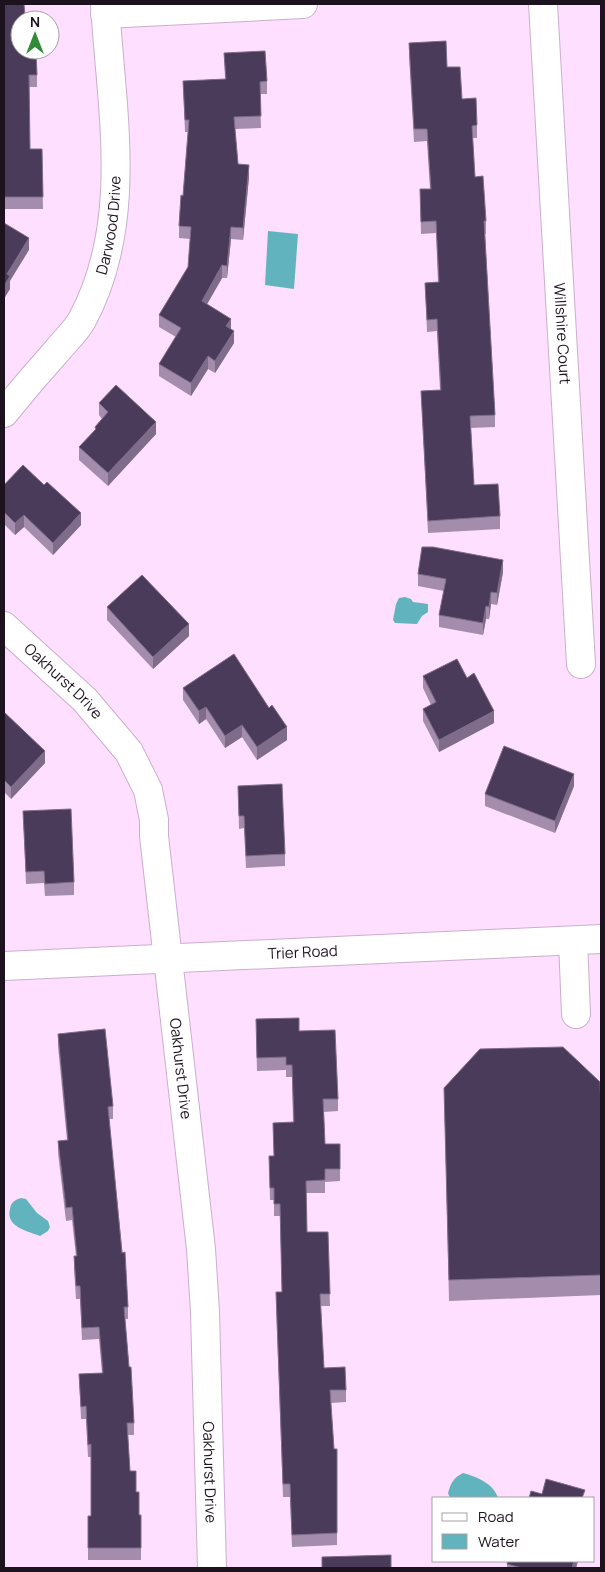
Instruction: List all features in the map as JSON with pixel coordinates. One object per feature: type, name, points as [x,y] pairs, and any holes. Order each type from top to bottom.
[{"type":"street","points":[[105,9],[303,4]]},
{"type":"street","name":"Willshire Court","points":[[543,4],[581,664]]},
{"type":"street","name":"Darwood Drive","points":[[4,412],[81,322],[95,291],[110,245],[115,206],[116,163],[105,9]]},
{"type":"street","name":"Oakhurst Drive","points":[[4,626],[85,700],[129,752],[148,790],[154,820],[155,845],[201,1249],[205,1312],[212,1568]]},
{"type":"street","name":"Trier Road","points":[[4,966],[601,939]]},
{"type":"street","points":[[573,940],[576,1014]]},
{"type":"water","points":[[268,231],[298,234],[294,289],[265,285]]},
{"type":"water","points":[[405,597],[413,602],[428,604],[428,612],[422,616],[417,624],[395,623],[393,620],[399,598]]},
{"type":"water","points":[[21,1198],[26,1199],[37,1213],[48,1221],[50,1227],[48,1231],[40,1236],[14,1224],[9,1215],[11,1205]]},
{"type":"water","points":[[463,1473],[479,1479],[492,1488],[498,1497],[450,1497],[448,1493],[451,1484]]},
{"type":"building","points":[[4,4],[24,4],[24,10],[10,10],[10,60],[36,60],[37,75],[29,75],[30,149],[42,149],[43,197],[4,197]]},
{"type":"building","points":[[446,41],[447,67],[460,67],[462,99],[476,98],[477,125],[472,126],[475,177],[483,176],[495,415],[470,416],[474,485],[498,484],[500,516],[428,521],[421,391],[441,390],[437,319],[427,320],[425,283],[439,282],[436,221],[421,222],[420,189],[431,189],[427,129],[414,129],[409,43]]},
{"type":"building","points":[[265,51],[267,81],[260,82],[261,116],[234,117],[238,164],[249,165],[243,228],[231,227],[227,266],[222,265],[202,301],[231,319],[226,326],[234,331],[215,361],[208,356],[191,383],[159,364],[181,328],[159,315],[188,267],[191,227],[179,226],[189,120],[185,120],[183,81],[226,79],[224,53]]},
{"type":"building","points":[[4,223],[29,238],[7,274],[10,276],[4,286]]},
{"type":"building","points":[[116,385],[156,422],[108,473],[79,447],[96,429],[95,427],[108,412],[99,403]]},
{"type":"building","points":[[23,465],[44,485],[47,482],[81,513],[53,543],[24,515],[15,523],[4,512],[4,485]]},
{"type":"building","points":[[422,547],[433,547],[503,560],[497,593],[491,592],[489,607],[486,606],[483,623],[439,615],[446,579],[418,574]]},
{"type":"building","points":[[142,575],[189,624],[153,657],[107,607]]},
{"type":"building","points":[[234,654],[269,708],[272,705],[287,727],[257,747],[242,725],[225,736],[206,707],[199,711],[183,688]]},
{"type":"building","points":[[457,659],[467,678],[474,673],[494,711],[439,740],[423,709],[436,702],[423,676]]},
{"type":"building","points":[[4,712],[45,751],[11,787],[4,780]]},
{"type":"building","points":[[504,746],[574,774],[555,821],[485,794]]},
{"type":"building","points":[[282,784],[285,854],[246,856],[244,816],[239,816],[238,786]]},
{"type":"building","points":[[71,809],[74,882],[45,884],[44,871],[26,872],[23,811]]},
{"type":"building","points":[[299,1018],[299,1031],[335,1030],[338,1099],[323,1099],[325,1144],[340,1144],[340,1169],[325,1169],[325,1180],[306,1181],[307,1232],[328,1232],[330,1294],[320,1294],[324,1368],[345,1367],[346,1390],[330,1390],[334,1449],[337,1449],[337,1533],[292,1535],[290,1484],[283,1484],[276,1292],[282,1292],[280,1204],[274,1204],[274,1188],[270,1188],[269,1156],[274,1156],[273,1123],[294,1122],[292,1065],[286,1065],[286,1057],[257,1058],[256,1019]]},
{"type":"building","points":[[105,1029],[113,1106],[108,1107],[122,1253],[125,1252],[128,1307],[124,1307],[129,1367],[131,1367],[134,1423],[127,1423],[130,1471],[136,1471],[136,1492],[139,1492],[141,1548],[88,1548],[88,1516],[91,1516],[91,1444],[88,1445],[86,1406],[81,1407],[79,1374],[103,1373],[99,1327],[82,1328],[80,1286],[76,1286],[74,1256],[77,1256],[72,1207],[66,1208],[58,1141],[68,1140],[58,1034]]},
{"type":"building","points":[[563,1047],[600,1082],[601,1275],[449,1280],[444,1088],[480,1049]]},
{"type":"building","points":[[546,1479],[585,1490],[582,1497],[529,1497],[531,1491],[542,1494]]},
{"type":"building","points":[[391,1555],[391,1568],[322,1568],[322,1557]]},
{"type":"building","points":[[508,1562],[574,1562],[572,1568],[522,1568],[507,1564]]}]
